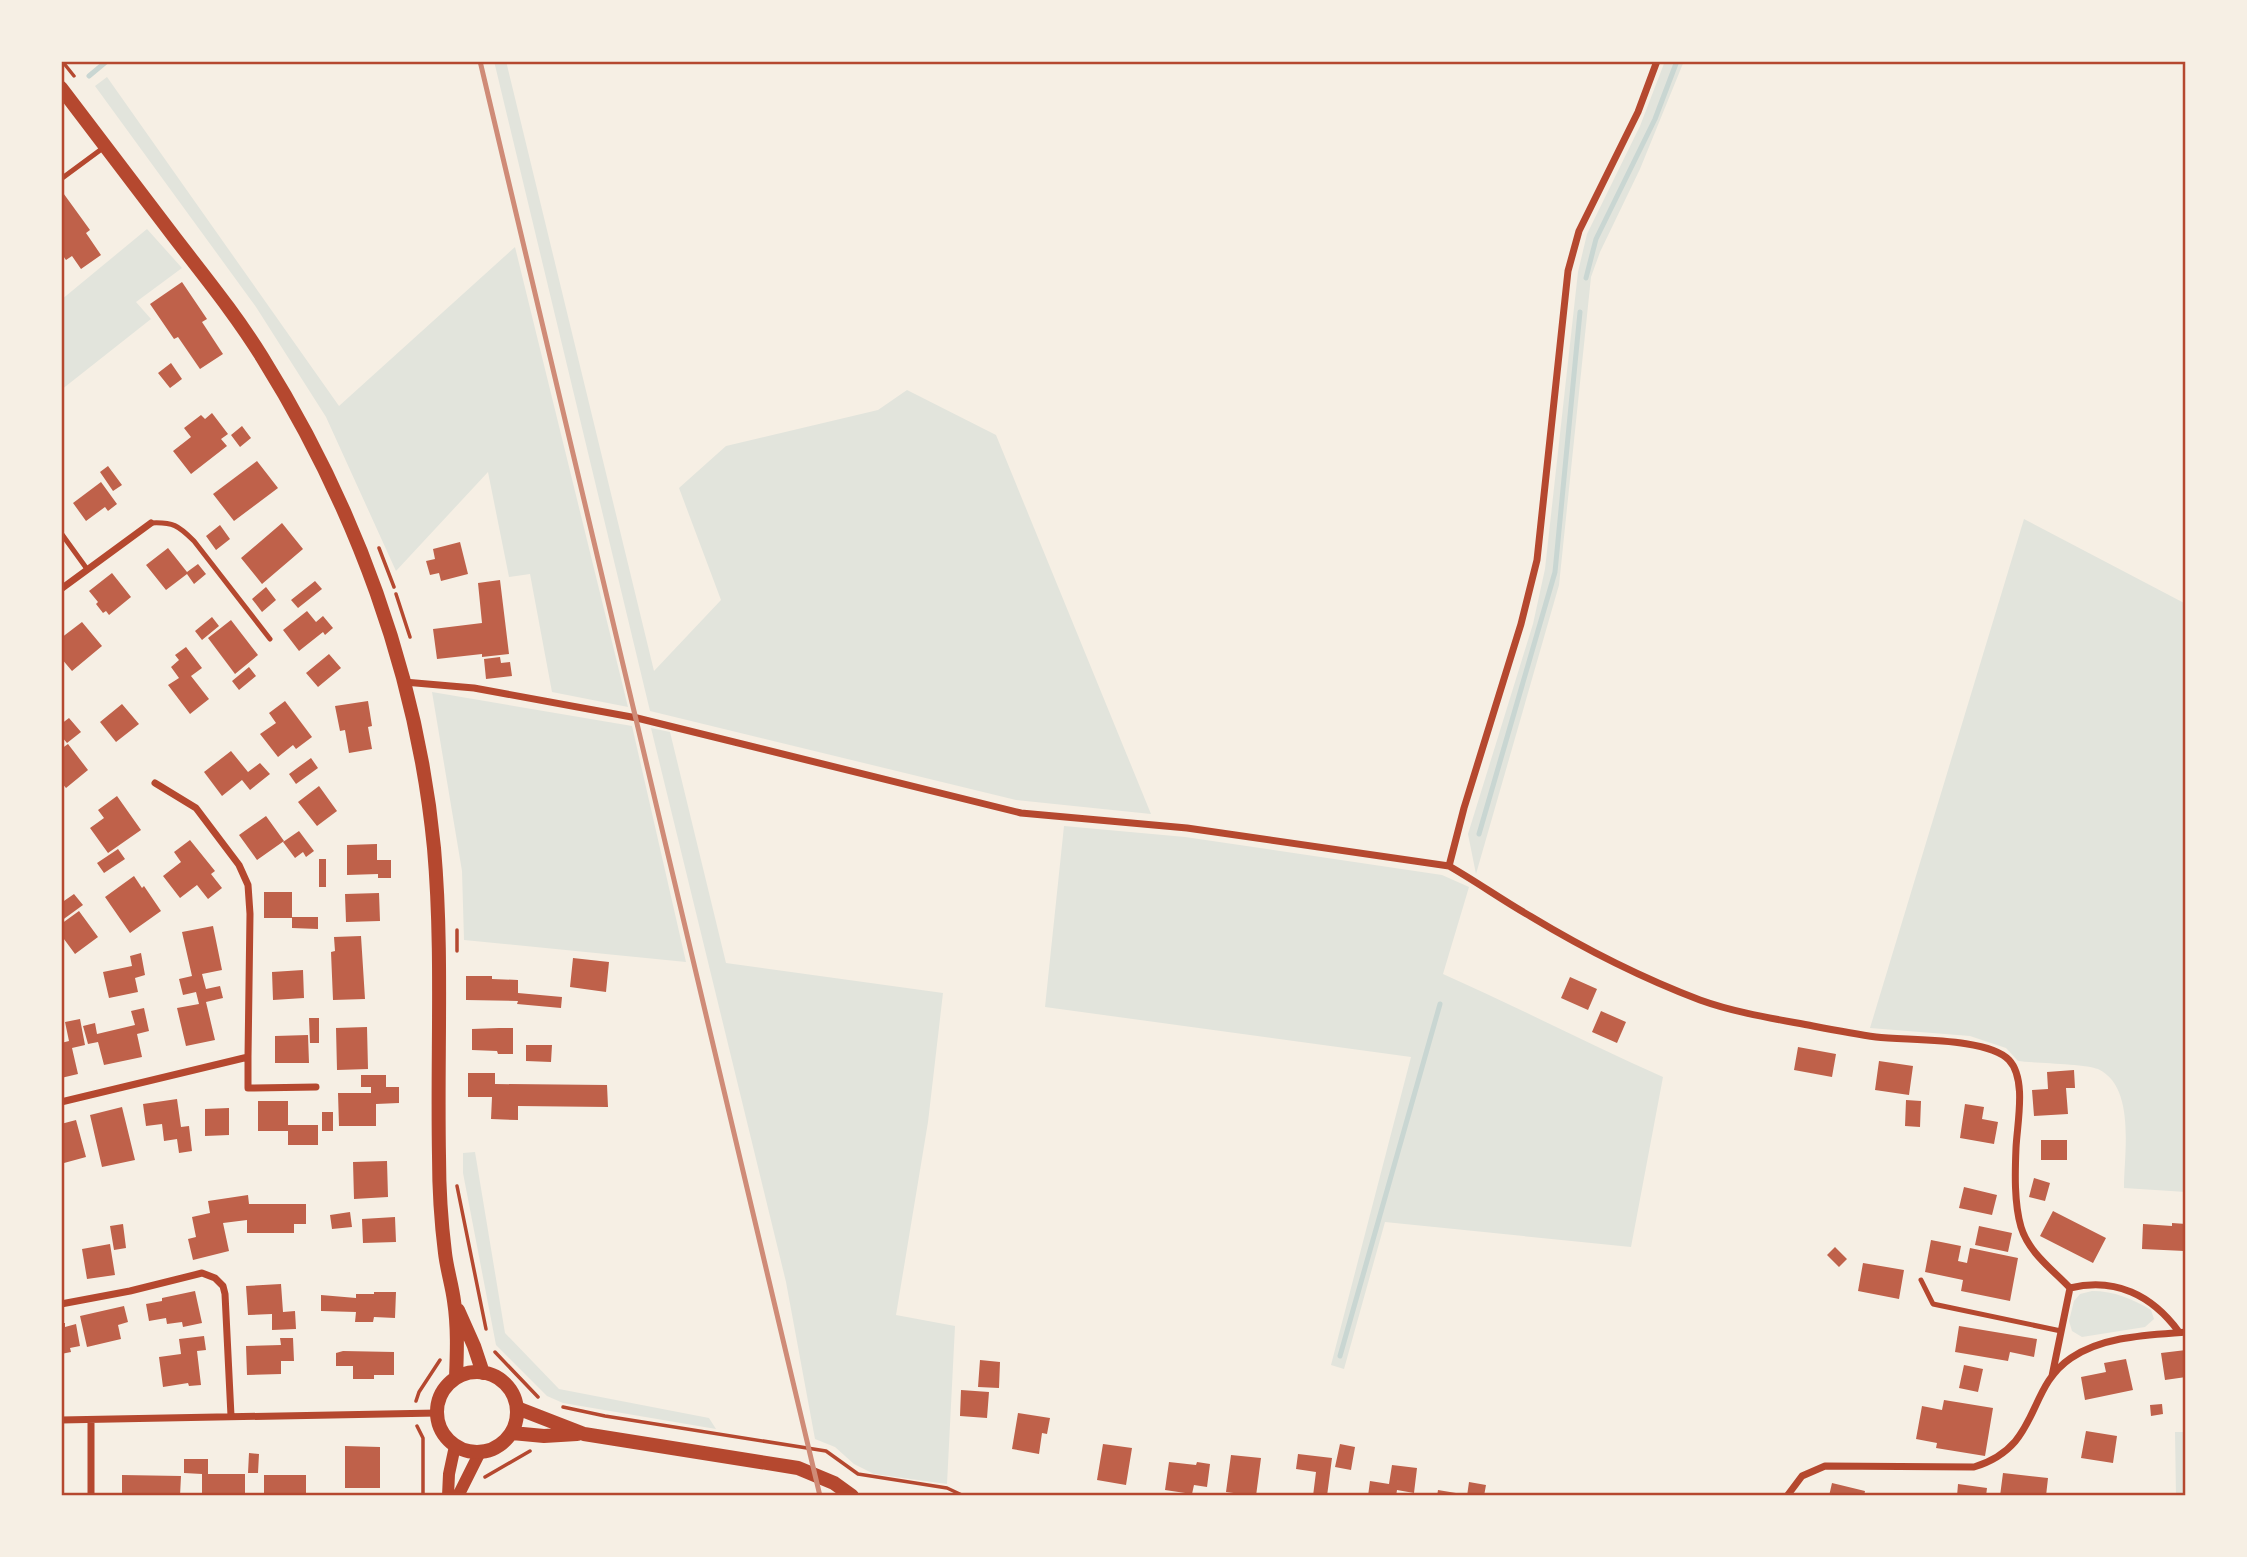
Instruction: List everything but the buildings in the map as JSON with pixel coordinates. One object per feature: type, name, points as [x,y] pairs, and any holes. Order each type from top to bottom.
[{"type":"main road","points":[[61,88],[231,312],[261,357],[312,442],[373,580],[404,682],[419,753],[433,846],[439,939],[440,1204],[445,1257],[454,1303],[456,1378]]},
{"type":"main road","points":[[454,1303],[483,1373]]},
{"type":"main road","points":[[470,1372],[483,1373],[506,1384],[514,1395],[517,1421],[512,1433],[492,1450],[467,1451],[455,1446],[439,1425],[439,1399],[446,1387],[456,1378],[470,1372]]},
{"type":"main road","points":[[517,1408],[584,1434]]},
{"type":"main road","points":[[512,1433],[544,1436],[584,1434],[780,1463],[834,1483],[852,1496]]},
{"type":"street","points":[[1449,866],[1537,561],[1568,271],[1578,231],[1638,112],[1657,61]]},
{"type":"street","points":[[61,589],[151,523]]},
{"type":"street","points":[[404,682],[474,688],[637,718],[1021,813],[1187,828],[1449,866],[1487,887],[1529,916],[1572,939],[1644,976],[1702,1000],[1760,1015],[1864,1035],[1968,1044],[1996,1052],[2008,1059],[2018,1080],[2016,1160],[2021,1226],[2030,1247],[2070,1288]]},
{"type":"street","points":[[155,783],[196,808],[239,865],[248,886],[248,1088],[316,1087]]},
{"type":"street","points":[[61,1102],[248,1057]]},
{"type":"street","points":[[61,1304],[130,1291],[202,1273],[215,1278],[223,1286],[225,1294],[231,1416]]},
{"type":"street","points":[[2070,1288],[2097,1284],[2119,1288],[2151,1302],[2183,1332]]},
{"type":"street","points":[[1787,1496],[1802,1476],[1825,1466],[1974,1467],[1992,1462],[2007,1451],[2021,1437],[2052,1376],[2070,1288]]},
{"type":"street","points":[[2052,1376],[2071,1358],[2100,1345],[2128,1338],[2183,1332]]},
{"type":"street","points":[[61,1420],[437,1413]]},
{"type":"street","points":[[91,1421],[91,1496]]},
{"type":"street","points":[[448,1496],[455,1446]]},
{"type":"street","points":[[458,1496],[480,1452]]},
{"type":"lane","points":[[61,179],[106,146]]},
{"type":"lane","points":[[151,523],[168,522],[180,527],[194,541],[270,639]]},
{"type":"lane","points":[[61,533],[88,569]]},
{"type":"lane","points":[[1921,1280],[1933,1304],[2061,1331]]},
{"type":"path","points":[[62,61],[79,83]]},
{"type":"path","points":[[374,537],[389,572],[413,648]]},
{"type":"path","points":[[456,928],[457,963]]},
{"type":"path","points":[[456,1181],[486,1330]]},
{"type":"path","points":[[491,1348],[545,1402]]},
{"type":"path","points":[[424,1496],[423,1438],[415,1421],[415,1413],[419,1392],[442,1356]]},
{"type":"path","points":[[481,1482],[540,1447]]},
{"type":"shaded area","points":[[494,61],[506,61],[654,671],[721,600],[679,488],[726,446],[878,410],[907,390],[996,435],[1151,814],[1016,800],[650,711]]},
{"type":"shaded area","points":[[1665,61],[1684,61],[1640,169],[1600,252],[1591,277],[1559,585],[1476,874],[1468,834],[1533,624],[1545,569],[1578,272],[1587,234],[1640,126]]},
{"type":"shaded area","points":[[107,77],[339,406],[515,247],[628,707],[552,692],[530,574],[509,577],[488,472],[396,571],[326,417],[256,307],[95,86]]},
{"type":"shaded area","points":[[147,229],[182,268],[136,302],[151,319],[61,390],[61,300]]},
{"type":"shaded area","points":[[2024,519],[2186,604],[2186,1192],[2124,1188],[2126,1140],[2123,1105],[2110,1078],[2098,1069],[2018,1061],[2006,1048],[1970,1036],[1870,1028]]},
{"type":"shaded area","points":[[432,692],[632,726],[686,962],[464,940],[462,871]]},
{"type":"shaded area","points":[[651,728],[670,732],[726,963],[943,993],[928,1122],[896,1315],[955,1326],[947,1484],[874,1474],[854,1464],[835,1447],[815,1439],[786,1282]]},
{"type":"shaded area","points":[[1064,826],[1185,837],[1442,875],[1469,887],[1443,974],[1663,1077],[1631,1247],[1385,1222],[1344,1369],[1331,1365],[1411,1057],[1045,1007]]},
{"type":"shaded area","points":[[475,1152],[505,1333],[559,1389],[709,1418],[716,1429],[563,1403],[547,1396],[496,1345],[463,1173],[463,1153]]},
{"type":"shaded area","points":[[2092,1291],[2108,1292],[2130,1299],[2151,1310],[2154,1319],[2145,1327],[2082,1337],[2072,1331],[2069,1321],[2074,1301],[2080,1294]]},
{"type":"shaded area","points":[[2175,1432],[2186,1432],[2186,1496],[2176,1496]]},
{"type":"waterway","points":[[89,76],[107,61]]},
{"type":"waterway","points":[[1586,278],[1596,239],[1655,119],[1677,61]]},
{"type":"waterway","points":[[1479,834],[1555,572],[1580,312]]},
{"type":"waterway","points":[[1340,1356],[1440,1004]]},
{"type":"railway","points":[[480,61],[820,1496]]}]
